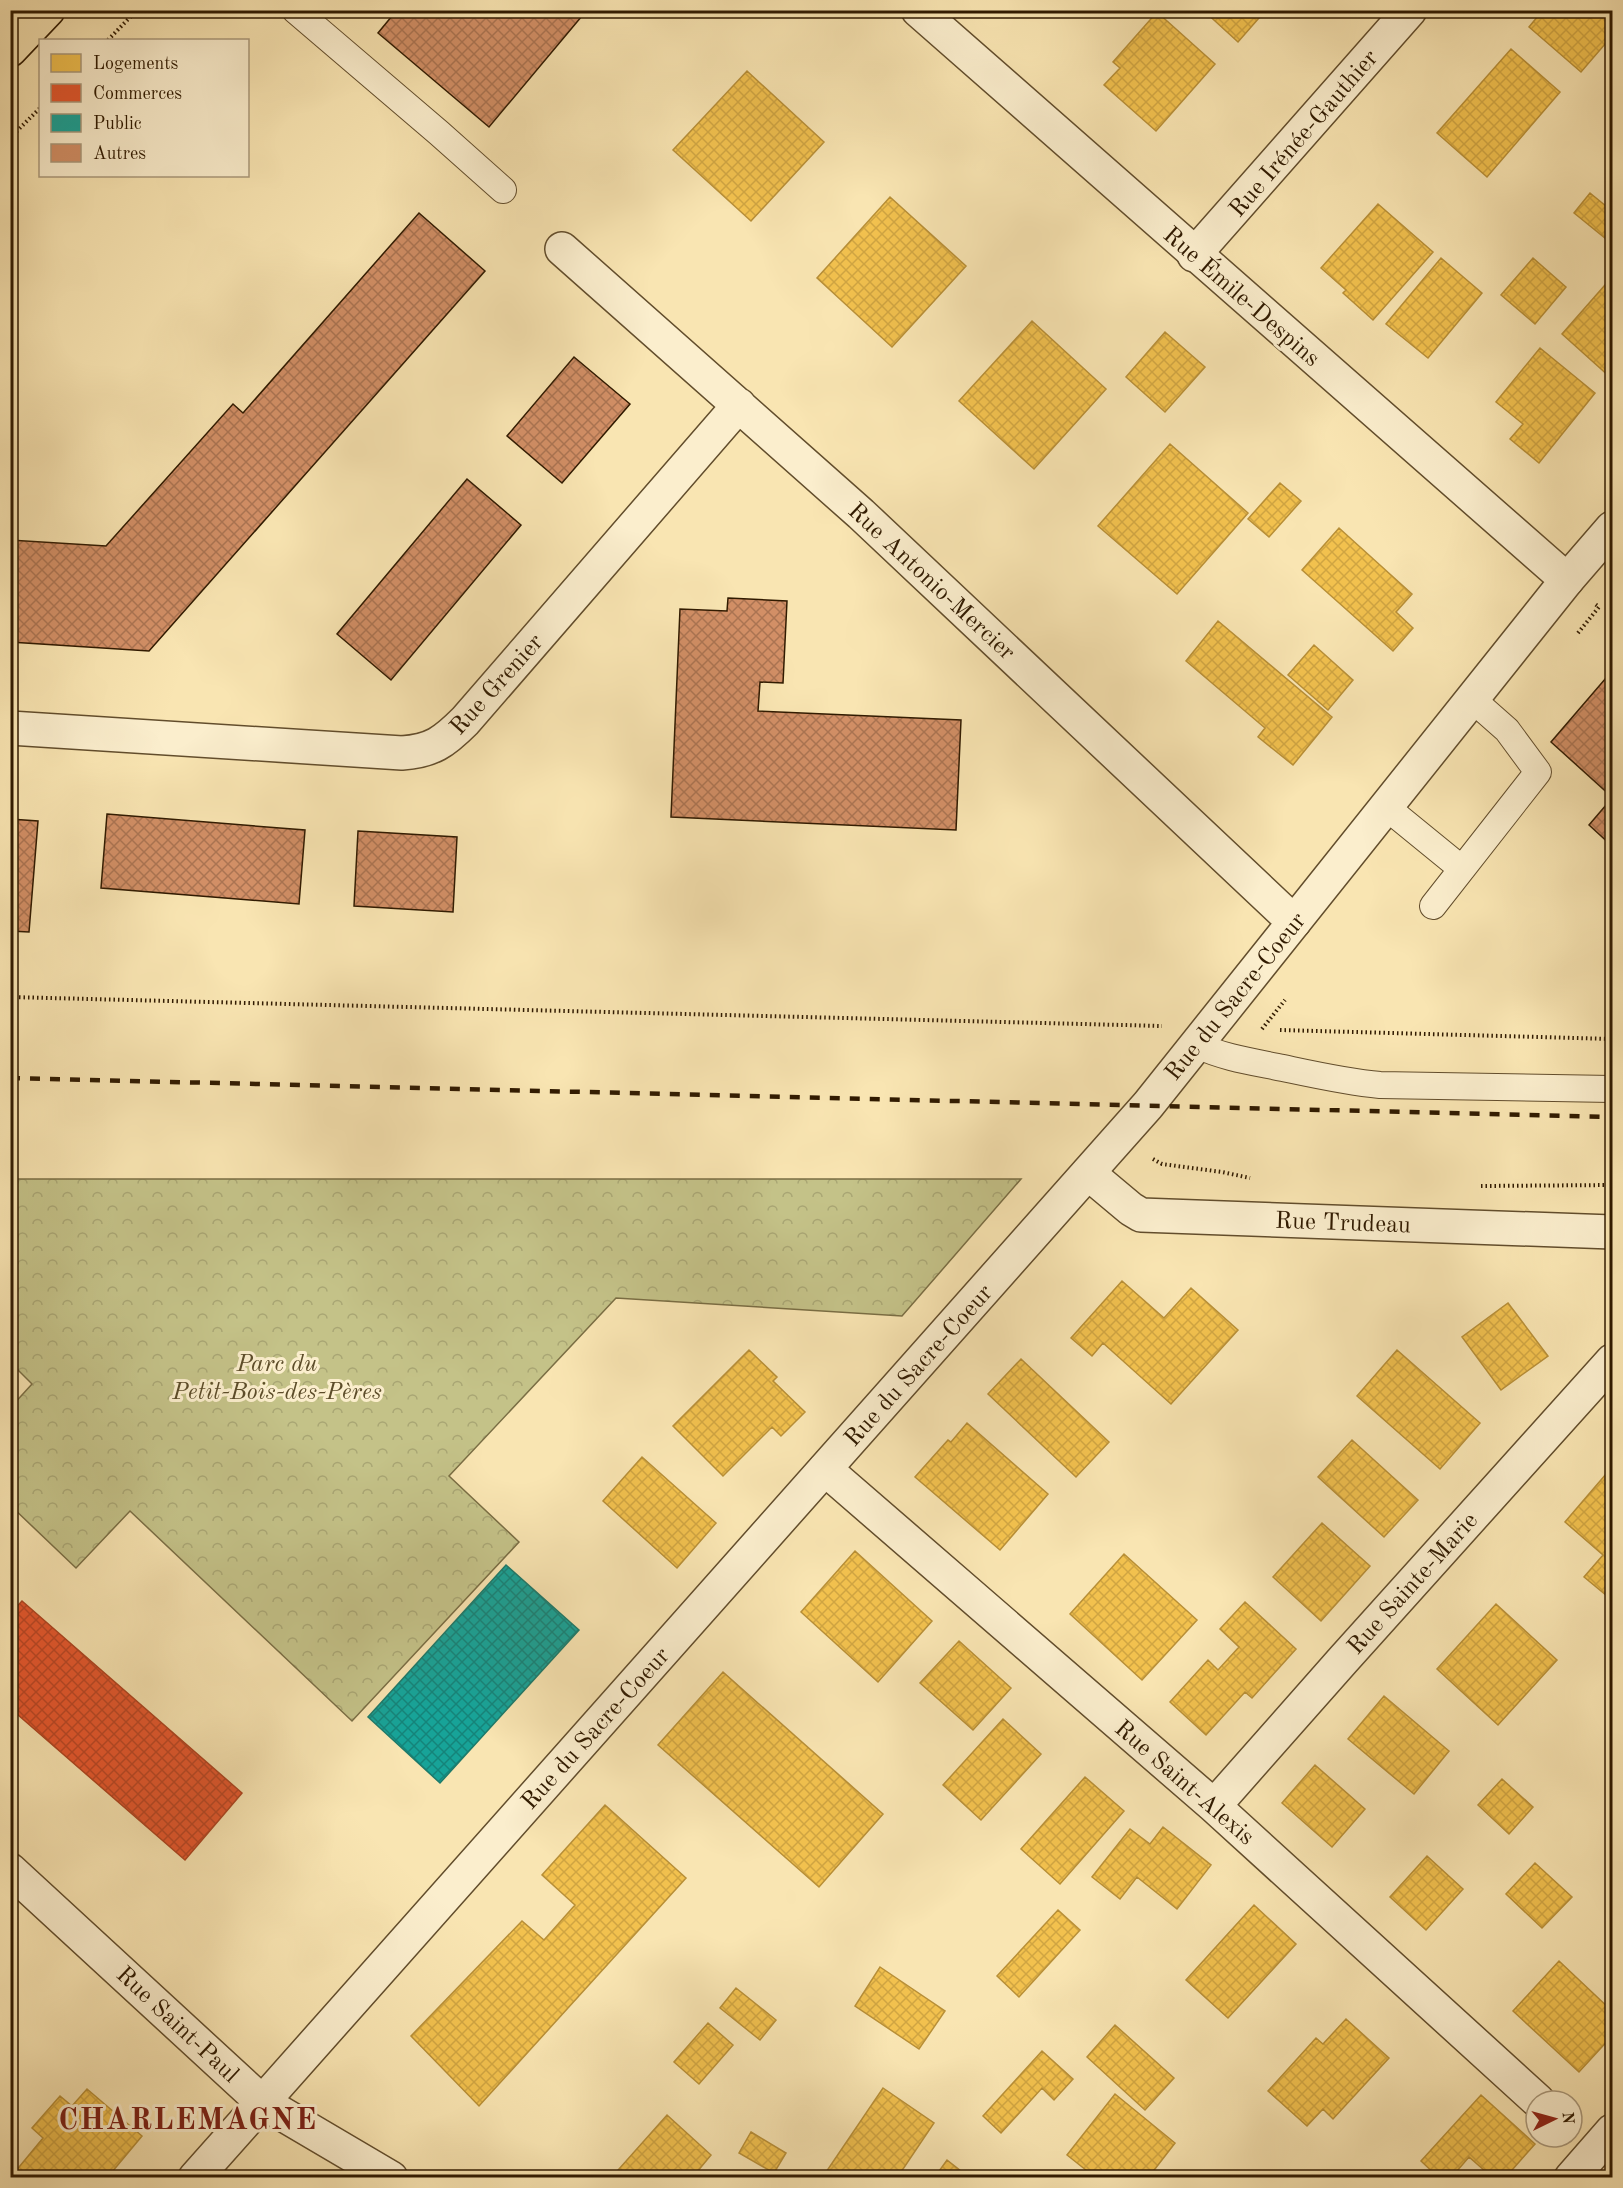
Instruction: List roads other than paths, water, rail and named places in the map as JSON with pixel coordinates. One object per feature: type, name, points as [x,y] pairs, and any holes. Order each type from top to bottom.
[{"type":"main road","points":[[10,50],[48,10]]},
{"type":"street","name":"Rue Émile-Despins","points":[[918,10],[1194,255],[1567,580]]},
{"type":"street","name":"Rue Irénée-Gauthier","points":[[1194,255],[1410,10]]},
{"type":"street","name":"Rue Antonio-Mercier","points":[[562,249],[861,514],[1294,922]]},
{"type":"street","name":"Rue Grenier","points":[[10,728],[402,753],[423,751],[442,742],[465,722],[739,405]]},
{"type":"street","name":"Rue du Sacre-Coeur","points":[[195,2178],[1088,1173],[1197,1045],[1567,580],[1612,528]]},
{"type":"street","name":"Rue Trudeau","points":[[1088,1173],[1131,1209],[1142,1215],[1612,1232]]},
{"type":"street","name":"Rue Sainte-Marie","points":[[1214,1806],[1612,1361]]},
{"type":"street","name":"Rue Saint-Alexis","points":[[825,1469],[1214,1806],[1525,2089]]},
{"type":"street","name":"Rue Saint-Paul","points":[[10,1870],[262,2102],[391,2178]]},
{"type":"street","points":[[1571,2178],[1593,2138]]},
{"type":"lane","points":[[308,15],[503,190]]},
{"type":"lane","points":[[1433,906],[1538,772],[1507,730],[1473,700]]},
{"type":"lane","points":[[1386,807],[1462,869]]},
{"type":"lane","points":[[1197,1045],[1212,1053],[1236,1059],[1380,1086],[1612,1089]]},
{"type":"railway","points":[[10,1078],[1612,1117]]},
{"type":"district","name":"CHARLEMAGNE","points":[[188,2119]]},
{"type":"park label","name":"Parc du Petit-Bois-des-Pères","points":[[277,1377]]}]
